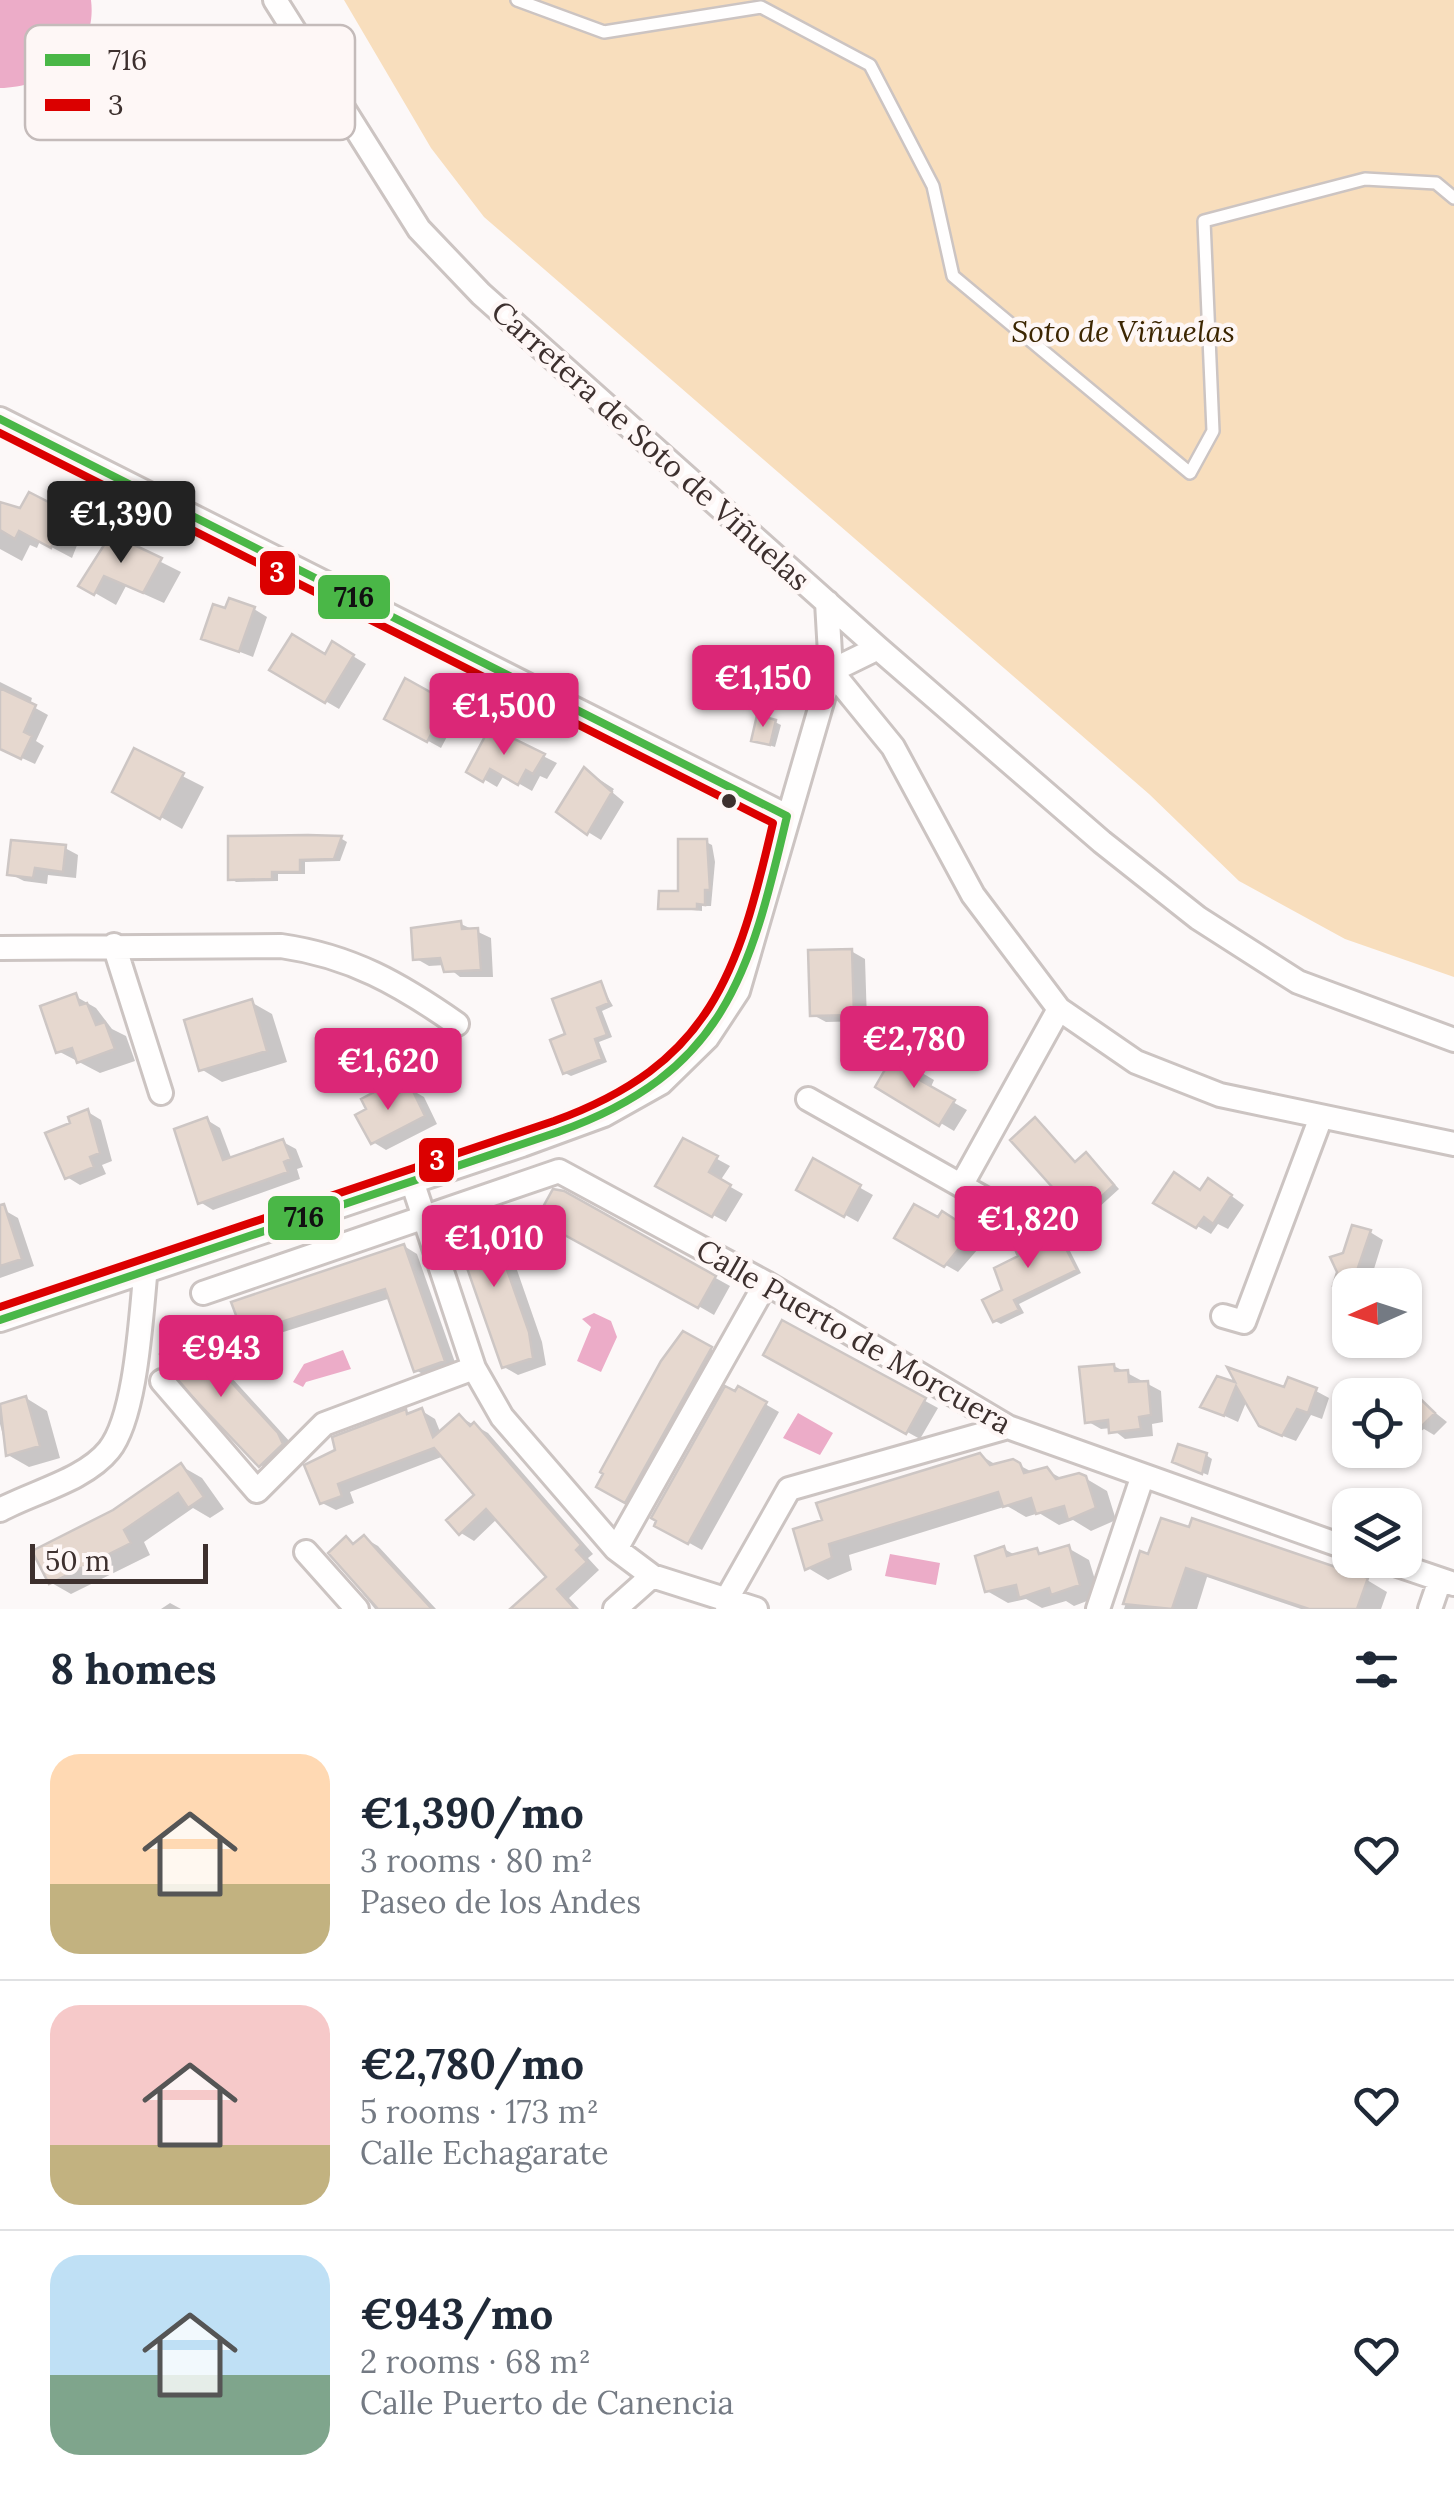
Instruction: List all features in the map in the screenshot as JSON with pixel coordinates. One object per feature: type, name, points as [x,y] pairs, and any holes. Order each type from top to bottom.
[{"type":"street","name":"Carretera de Soto de Viñuelas","points":[[275,0],[291,25]]},
{"type":"street","name":"Carretera de Soto de Viñuelas","points":[[355,127],[419,229],[481,294],[1102,842],[1198,918],[1298,982],[1454,1040]]},
{"type":"street","points":[[0,419],[787,816]]},
{"type":"street","points":[[0,1320],[146,1267],[604,1114],[661,1083],[707,1038],[738,991],[766,908],[787,816],[832,671],[828,602]]},
{"type":"street","points":[[832,671],[878,648]]},
{"type":"street","points":[[832,671],[892,746],[973,895],[1059,1009],[1136,1062],[1220,1095],[1454,1144]]},
{"type":"street","points":[[114,944],[160,1093]]},
{"type":"street","points":[[0,948],[114,944],[281,946],[321,952],[394,980],[457,1024]]},
{"type":"street","points":[[962,1184],[1059,1009]]},
{"type":"street","points":[[808,1099],[1001,1208]]},
{"type":"street","points":[[1223,1316],[1244,1322],[1321,1117]]},
{"type":"street","name":"Calle Puerto de Morcuera","points":[[203,1294],[559,1171],[766,1283],[1008,1426],[1142,1478],[1332,1542]]},
{"type":"street","points":[[412,1181],[474,1368],[502,1417],[616,1549],[652,1576],[756,1609]]},
{"type":"street","points":[[0,1510],[86,1469],[110,1449],[136,1362],[146,1267]]},
{"type":"street","points":[[616,1549],[766,1283]]},
{"type":"street","points":[[162,1382],[257,1491],[324,1424],[474,1368]]},
{"type":"street","points":[[725,1602],[789,1489],[1008,1426]]},
{"type":"street","points":[[1098,1609],[1142,1478]]},
{"type":"street","points":[[306,1552],[356,1609]]},
{"type":"street","points":[[1422,1573],[1447,1582],[1430,1609]]},
{"type":"street","points":[[616,1609],[652,1576]]},
{"type":"lane","points":[[517,0],[604,32],[762,7],[870,65],[933,186],[953,276],[1190,474],[1213,431],[1204,221],[1365,179],[1436,183],[1454,198]]},
{"type":"green space","name":"Soto de Viñuelas","points":[[344,0],[1454,0],[1454,977],[1345,939],[1239,881],[1149,794],[484,217],[431,148]]},
{"type":"shaded area","points":[[0,0],[91,0],[90,25],[25,25],[25,84],[0,88]]},
{"type":"shaded area","points":[[594,1313],[611,1321],[617,1337],[601,1372],[577,1361],[591,1327],[582,1319]]},
{"type":"shaded area","points":[[343,1350],[351,1369],[306,1382],[303,1387],[293,1382],[304,1364]]},
{"type":"shaded area","points":[[798,1413],[833,1433],[820,1455],[783,1438]]},
{"type":"shaded area","points":[[890,1554],[940,1563],[936,1585],[885,1576]]},
{"type":"building","points":[[29,492],[66,511],[51,548],[19,531],[15,539],[0,530],[0,502],[20,508]]},
{"type":"building","points":[[111,534],[162,558],[143,593],[104,576],[94,595],[78,586]]},
{"type":"building","points":[[229,598],[255,607],[239,652],[201,639],[213,604],[225,608]]},
{"type":"building","points":[[292,634],[325,654],[332,641],[354,655],[325,703],[269,670]]},
{"type":"building","points":[[405,678],[448,702],[427,742],[384,719]]},
{"type":"building","points":[[0,688],[36,705],[24,732],[32,736],[21,759],[0,749]]},
{"type":"building","points":[[757,715],[776,720],[770,745],[751,741]]},
{"type":"building","points":[[490,727],[545,754],[533,774],[526,770],[518,785],[490,769],[483,782],[466,772]]},
{"type":"building","points":[[134,748],[184,773],[160,819],[112,792]]},
{"type":"building","points":[[584,767],[612,792],[587,835],[556,812]]},
{"type":"building","points":[[228,836],[342,836],[334,859],[300,860],[300,872],[272,872],[272,879],[228,880]]},
{"type":"building","points":[[678,839],[707,839],[710,890],[705,890],[705,905],[697,904],[697,909],[658,909],[659,891],[678,891]]},
{"type":"building","points":[[11,840],[66,845],[63,872],[35,868],[33,878],[7,875]]},
{"type":"building","points":[[461,921],[462,929],[478,928],[481,970],[444,972],[440,958],[413,960],[411,928]]},
{"type":"building","points":[[852,949],[854,1015],[810,1016],[808,950]]},
{"type":"building","points":[[601,981],[609,1003],[597,1008],[607,1035],[595,1039],[602,1059],[563,1074],[550,1040],[565,1034],[552,999]]},
{"type":"building","points":[[76,993],[80,1005],[87,1003],[96,1025],[105,1022],[115,1049],[77,1063],[72,1048],[56,1053],[40,1006]]},
{"type":"building","points":[[252,999],[267,1051],[199,1071],[184,1020]]},
{"type":"building","points":[[894,1054],[922,1071],[918,1079],[955,1100],[939,1126],[875,1087]]},
{"type":"building","points":[[384,1087],[390,1097],[411,1087],[425,1116],[371,1144],[355,1115],[366,1109],[361,1099]]},
{"type":"building","points":[[88,1109],[100,1153],[90,1157],[94,1167],[65,1179],[45,1133],[70,1123],[68,1117]]},
{"type":"building","points":[[207,1117],[223,1160],[283,1139],[291,1159],[284,1162],[288,1172],[198,1204],[174,1129]]},
{"type":"building","points":[[1035,1117],[1075,1162],[1086,1152],[1114,1185],[1079,1217],[1010,1140]]},
{"type":"building","points":[[683,1138],[718,1156],[709,1172],[731,1185],[712,1217],[655,1186]]},
{"type":"building","points":[[813,1158],[861,1185],[844,1217],[796,1190]]},
{"type":"building","points":[[1174,1172],[1200,1190],[1208,1178],[1232,1195],[1213,1224],[1204,1217],[1196,1228],[1153,1203]]},
{"type":"building","points":[[553,1189],[564,1191],[716,1276],[698,1308],[550,1227],[552,1223],[538,1216]]},
{"type":"building","points":[[4,1204],[22,1259],[0,1266],[0,1205]]},
{"type":"building","points":[[914,1204],[938,1217],[942,1211],[973,1231],[944,1267],[894,1238]]},
{"type":"building","points":[[487,1213],[529,1332],[533,1358],[502,1368],[452,1225]]},
{"type":"building","points":[[1352,1225],[1371,1230],[1358,1268],[1335,1268],[1330,1257],[1343,1253]]},
{"type":"building","points":[[1030,1226],[1039,1245],[1059,1235],[1077,1270],[1014,1300],[1019,1310],[993,1322],[982,1300],[1002,1290],[994,1268],[1018,1256],[1009,1236]]},
{"type":"building","points":[[404,1244],[445,1361],[414,1372],[385,1289],[243,1334],[231,1302]]},
{"type":"building","points":[[782,1320],[926,1398],[906,1434],[763,1355]]},
{"type":"building","points":[[683,1331],[712,1347],[625,1503],[596,1487],[603,1474],[600,1472],[661,1361]]},
{"type":"building","points":[[186,1333],[278,1433],[283,1444],[259,1467],[163,1366],[168,1362],[160,1354]]},
{"type":"building","points":[[1114,1364],[1115,1371],[1128,1370],[1129,1382],[1148,1381],[1151,1415],[1139,1417],[1141,1429],[1109,1433],[1108,1420],[1085,1423],[1079,1367]]},
{"type":"building","points":[[1227,1367],[1284,1387],[1288,1377],[1317,1388],[1308,1413],[1297,1409],[1282,1436],[1259,1426],[1236,1386],[1224,1416],[1200,1407],[1217,1376],[1235,1382]]},
{"type":"building","points":[[725,1386],[735,1391],[738,1386],[767,1402],[688,1544],[654,1526],[656,1521],[651,1518]]},
{"type":"building","points":[[26,1396],[40,1446],[6,1456],[0,1404]]},
{"type":"building","points":[[1422,1400],[1435,1413],[1422,1426]]},
{"type":"building","points":[[422,1408],[433,1437],[459,1414],[470,1426],[474,1422],[581,1545],[576,1550],[587,1562],[557,1589],[575,1609],[510,1609],[546,1577],[486,1509],[459,1535],[446,1520],[474,1495],[434,1448],[338,1484],[342,1496],[320,1504],[304,1465],[335,1450],[332,1437],[406,1409],[407,1414]]},
{"type":"building","points":[[1178,1444],[1207,1453],[1202,1474],[1172,1462]]},
{"type":"building","points":[[980,1453],[990,1465],[1013,1459],[1020,1463],[1024,1473],[1047,1467],[1056,1479],[1079,1473],[1086,1476],[1096,1508],[1068,1520],[1064,1506],[1036,1514],[1031,1498],[1003,1507],[998,1492],[829,1544],[832,1558],[805,1570],[793,1529],[822,1520],[816,1503]]},
{"type":"building","points":[[181,1463],[204,1497],[188,1508],[178,1493],[124,1530],[131,1543],[49,1584],[32,1551],[113,1510]]},
{"type":"building","points":[[1161,1518],[1189,1527],[1192,1518],[1332,1566],[1332,1578],[1368,1578],[1357,1609],[1309,1609],[1186,1568],[1172,1609],[1123,1604],[1140,1551],[1148,1554]]},
{"type":"building","points":[[364,1535],[432,1609],[378,1609],[328,1553],[346,1536],[353,1544]]},
{"type":"building","points":[[1069,1545],[1080,1585],[1051,1595],[1049,1588],[1019,1598],[1016,1585],[985,1592],[975,1556],[1004,1546],[1007,1556],[1037,1548],[1039,1554]]},
{"type":"transit line","name":"716","points":[[0,419],[787,816],[759,924],[742,970],[721,1012],[694,1048],[659,1080],[614,1108],[558,1132],[0,1320]]},
{"type":"transit line","name":"3","points":[[0,433],[773,823],[730,969],[709,1007],[683,1041],[650,1072],[607,1098],[554,1121],[0,1307]]}]
